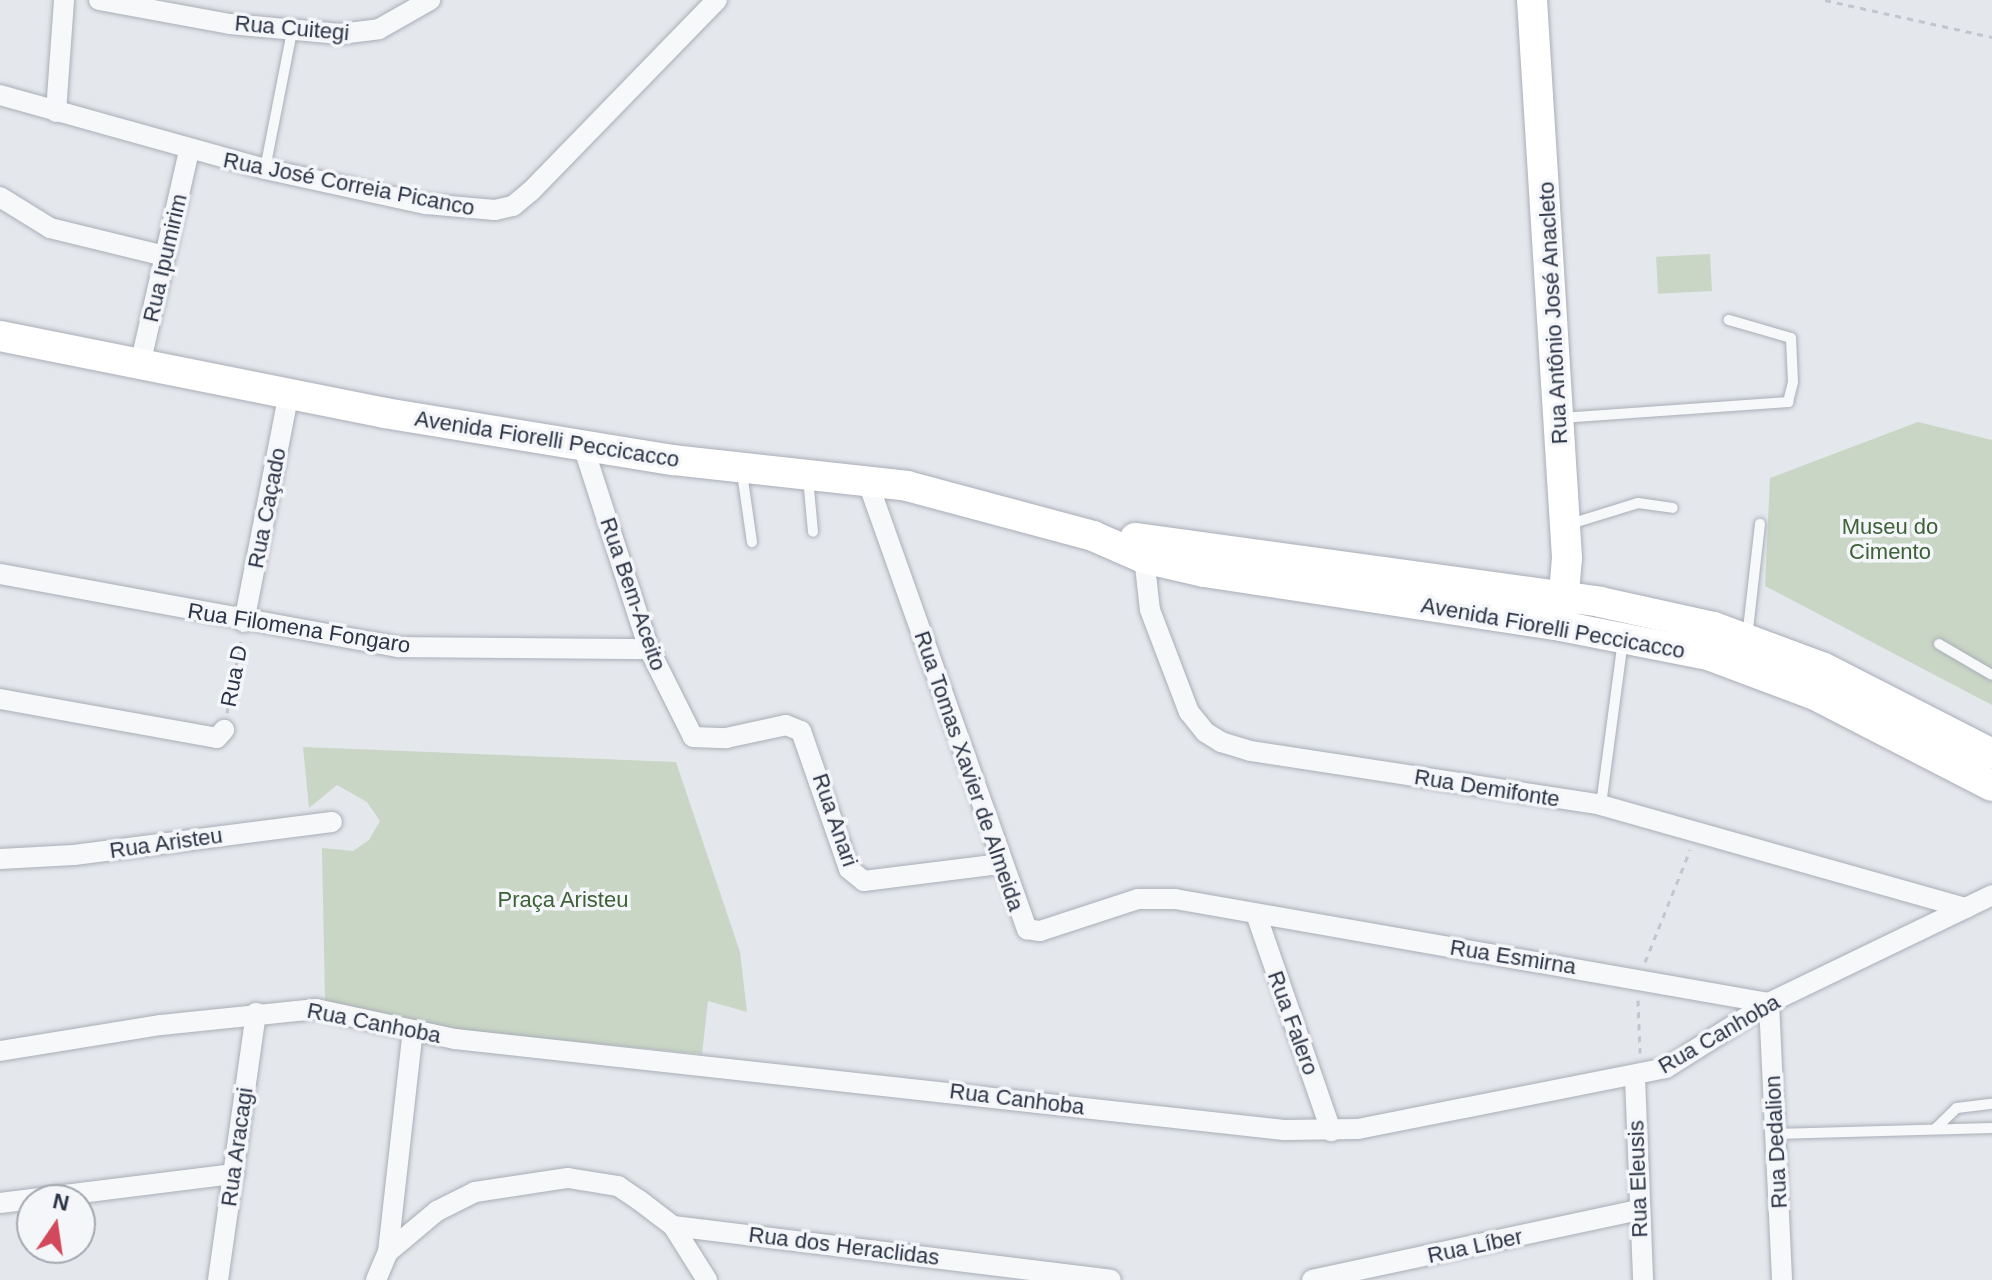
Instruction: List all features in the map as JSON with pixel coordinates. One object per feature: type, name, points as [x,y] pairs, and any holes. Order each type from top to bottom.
[{"type":"main road","name":"Rua Antônio José Anacleto","points":[[1532,0],[1565,526],[1563,611]]},
{"type":"main road","name":"Avenida Fiorelli Peccicacco","points":[[0,336],[140,365],[583,446],[867,480],[1143,548],[1204,572],[1563,611],[1747,638],[1824,668],[1992,754]]},
{"type":"main road","name":"Avenida Fiorelli Peccicacco","points":[[1563,611],[1623,637],[1757,671],[1992,786]]},
{"type":"street","points":[[56,112],[64,0]]},
{"type":"street","name":"Rua Cuitegi","points":[[99,0],[292,31],[368,32],[430,0]]},
{"type":"street","name":"Rua José Correia Picanco","points":[[0,95],[189,151],[265,169],[468,211],[513,206],[717,0]]},
{"type":"street","name":"Rua Ipumirim","points":[[140,365],[189,151]]},
{"type":"street","points":[[0,197],[50,228],[165,256]]},
{"type":"street","name":"Rua Caçado","points":[[244,622],[289,393]]},
{"type":"street","name":"Rua Bem-Aceito","points":[[583,446],[649,649],[693,737]]},
{"type":"street","name":"Rua Tomas Xavier de Almeida","points":[[867,480],[1022,925],[1033,931],[1154,897],[1256,914]]},
{"type":"street","name":"Rua Demifonte","points":[[1143,548],[1150,610],[1189,712],[1221,742],[1265,753],[1601,805],[1966,908]]},
{"type":"street","name":"Rua Filomena Fongaro","points":[[0,574],[244,622],[398,647],[649,649]]},
{"type":"street","points":[[0,699],[217,738],[224,730]]},
{"type":"street","name":"Rua Anari","points":[[693,737],[726,738],[786,725],[801,731],[849,869],[864,881],[1001,864]]},
{"type":"street","name":"Rua Aristeu","points":[[0,859],[74,855],[332,822]]},
{"type":"street","name":"Rua Canhoba","points":[[0,1051],[256,1013],[316,1009],[455,1039],[1284,1130],[1331,1131],[1638,1077],[1684,1059],[1769,1003],[1992,895]]},
{"type":"street","name":"Rua Esmirna","points":[[1256,914],[1641,977],[1769,1003]]},
{"type":"street","name":"Rua Falero","points":[[1256,914],[1331,1131]]},
{"type":"street","name":"Rua Dedalion","points":[[1769,1003],[1782,1280]]},
{"type":"street","name":"Rua Aracagi","points":[[218,1280],[256,1013]]},
{"type":"street","points":[[376,1280],[388,1252],[413,1030]]},
{"type":"street","name":"Rua Eleusis","points":[[1638,1077],[1643,1280]]},
{"type":"street","points":[[0,1203],[234,1174]]},
{"type":"street","points":[[388,1252],[437,1211],[475,1192],[538,1180],[568,1178],[618,1186],[673,1226],[707,1280]]},
{"type":"street","name":"Rua Líber","points":[[1312,1280],[1639,1210]]},
{"type":"street","name":"Rua dos Heraclidas","points":[[673,1226],[1111,1280]]},
{"type":"lane","points":[[265,169],[292,31]]},
{"type":"lane","points":[[1559,418],[1788,402],[1793,382],[1791,338],[1729,320]]},
{"type":"lane","points":[[741,467],[752,542]]},
{"type":"lane","points":[[808,473],[813,532]]},
{"type":"lane","points":[[1565,526],[1638,503],[1673,508]]},
{"type":"lane","points":[[1747,638],[1760,524]]},
{"type":"lane","points":[[1601,805],[1623,637]]},
{"type":"lane","points":[[1939,644],[1992,675]]},
{"type":"lane","points":[[1935,1129],[1957,1108],[1992,1104]]},
{"type":"lane","points":[[1775,1134],[1992,1128]]},
{"type":"path","points":[[1825,0],[1992,37]]},
{"type":"path","name":"Rua D","points":[[224,730],[244,622]]},
{"type":"path","points":[[1638,1077],[1641,977],[1698,830]]},
{"type":"green space","points":[[1710,254],[1712,291],[1658,294],[1656,257]]},
{"type":"green space","name":"Museu do Cimento","points":[[1918,422],[1992,440],[1992,705],[1765,586],[1770,478]]},
{"type":"green space","name":"Praça Aristeu","points":[[303,747],[676,762],[740,952],[747,1012],[708,1001],[702,1054],[414,1026],[325,1000],[322,848],[353,851],[369,840],[380,821],[367,802],[337,785],[309,808]]}]
